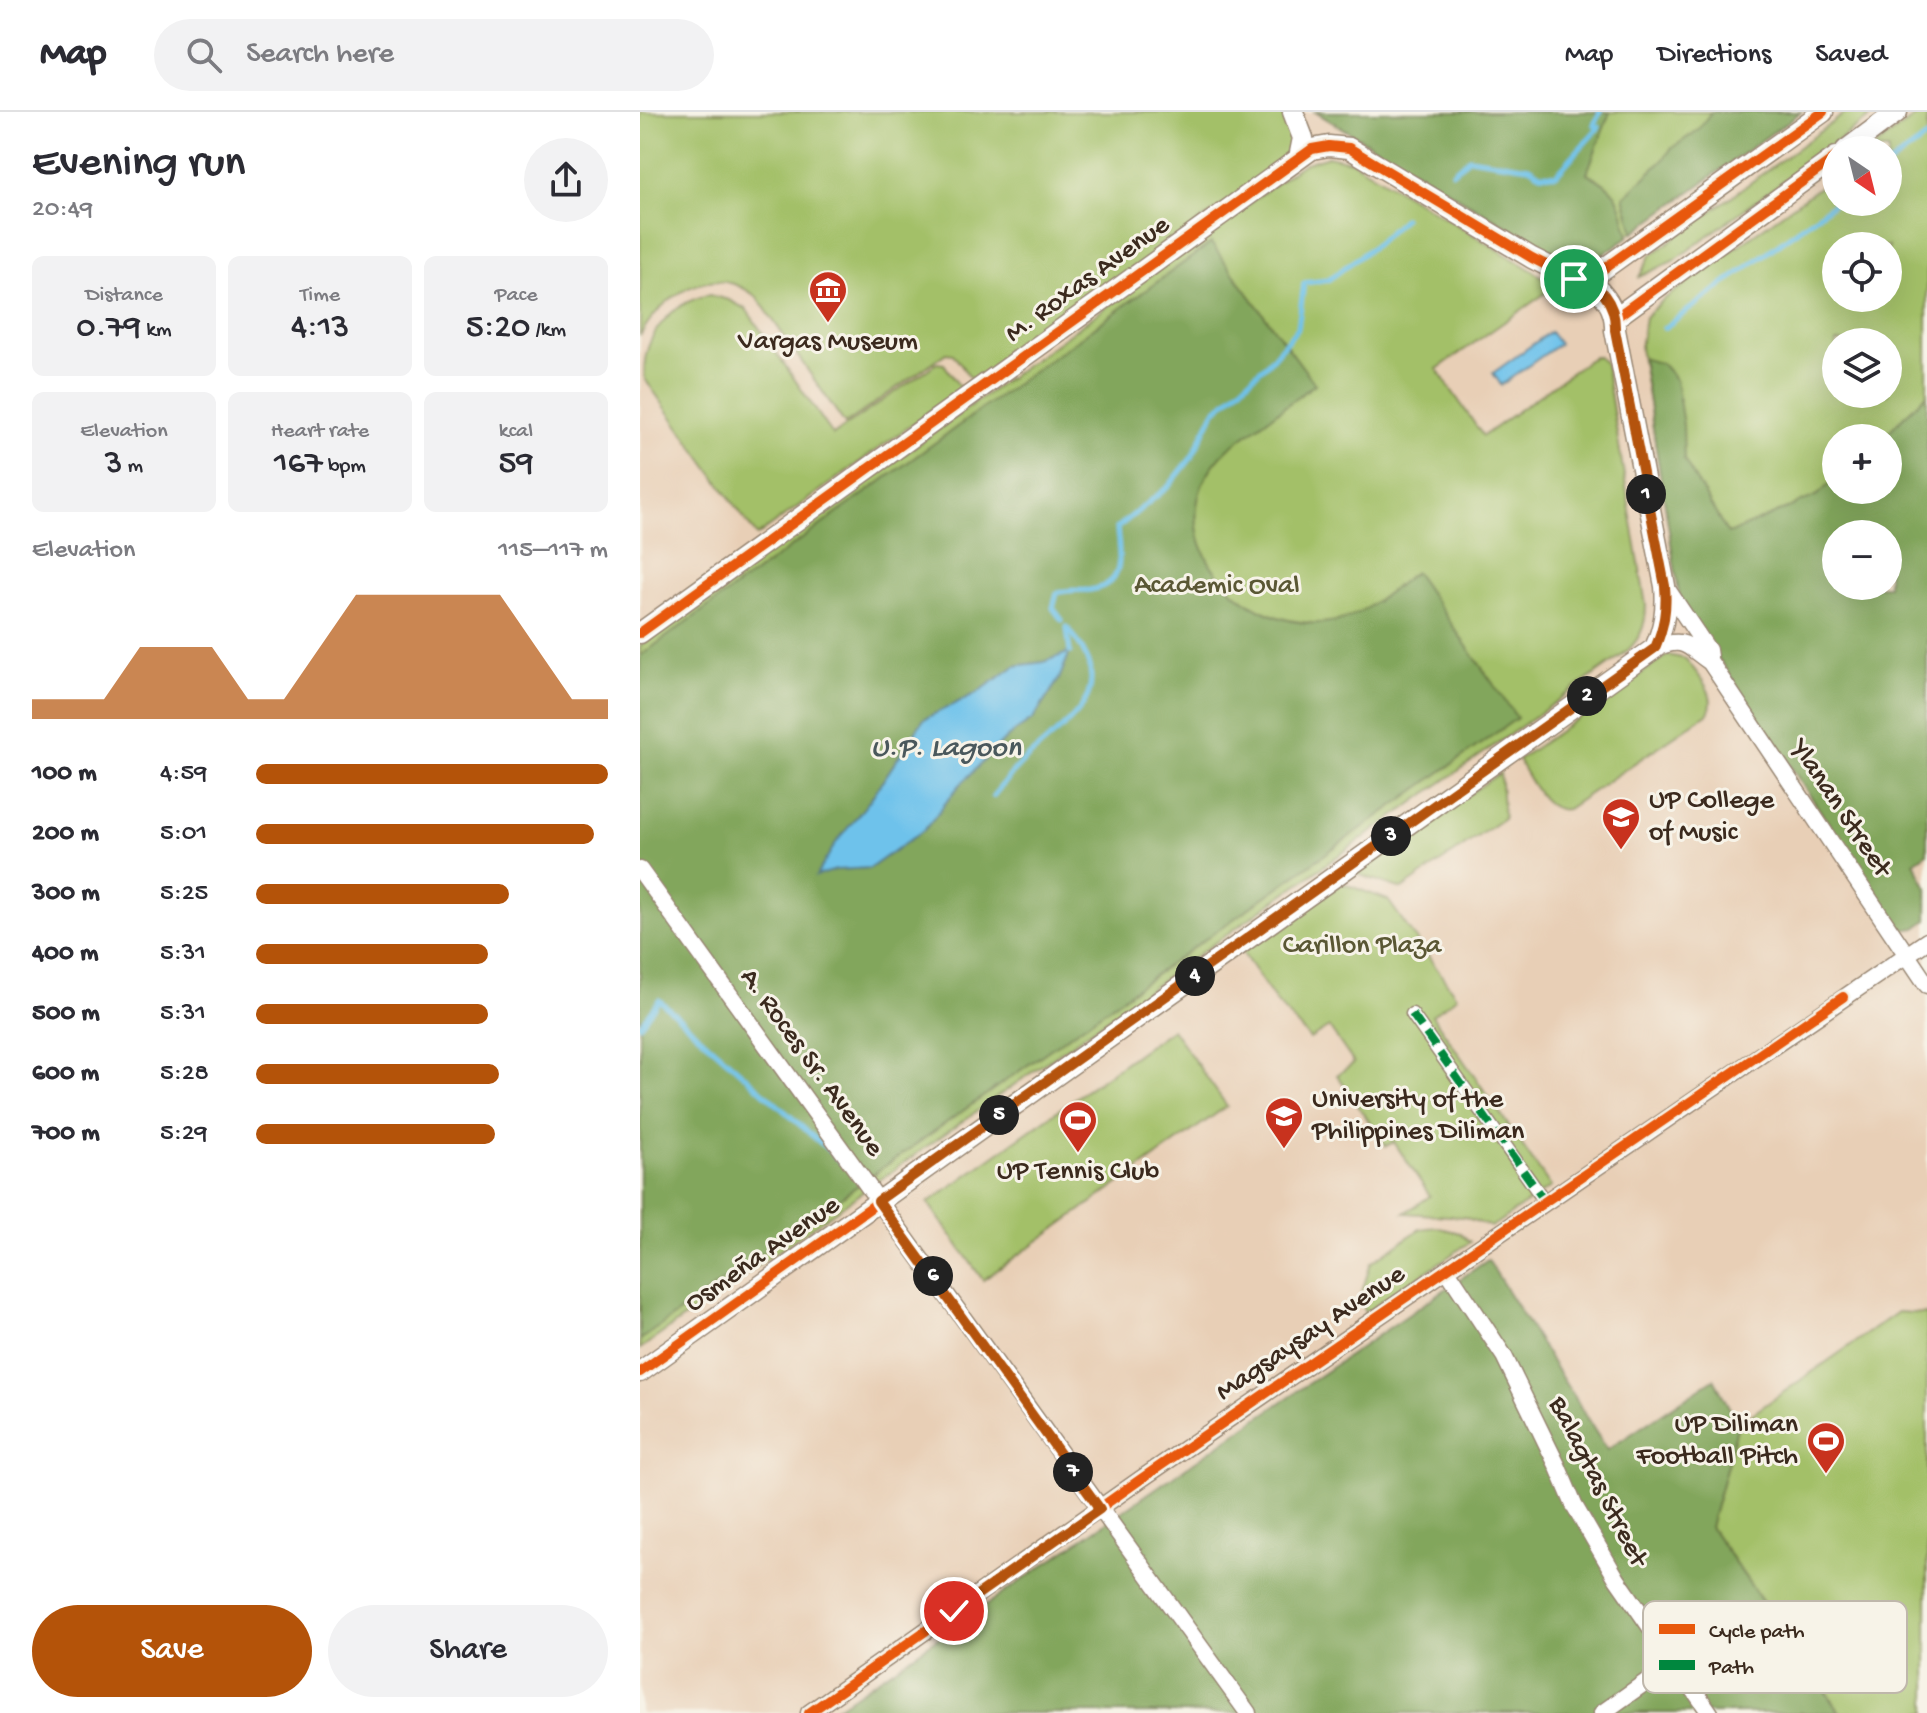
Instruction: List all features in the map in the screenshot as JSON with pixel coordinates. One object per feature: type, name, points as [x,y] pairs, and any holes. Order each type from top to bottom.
[{"type":"street","points":[[1293,112],[1303,138],[1299,158]]},
{"type":"street","points":[[1655,648],[1663,631],[1667,606],[1665,586],[1630,417],[1615,318],[1606,296],[1588,280],[1823,112]]},
{"type":"street","points":[[1865,136],[1897,112]]},
{"type":"street","name":"M. Roxas Avenue","points":[[640,633],[1299,158],[1321,147],[1349,148],[1532,258],[1574,279],[1588,280]]},
{"type":"street","points":[[1615,318],[1822,167]]},
{"type":"street","name":"Ylanan Street","points":[[1665,586],[1708,650],[1710,662]]},
{"type":"street","name":"Ylanan Street","points":[[1655,648],[1683,642],[1710,662],[1927,985]]},
{"type":"street","name":"Osmeña Avenue","points":[[640,1372],[1655,648]]},
{"type":"street","name":"A. Roces Sr. Avenue","points":[[640,870],[1248,1713]]},
{"type":"street","name":"Magsaysay Avenue","points":[[809,1713],[1100,1509],[1927,941]]},
{"type":"street","points":[[1412,1014],[1546,1203]]},
{"type":"street","name":"Balagtas Street","points":[[1447,1270],[1504,1356],[1574,1505],[1643,1617]]},
{"type":"street","points":[[1602,1713],[1643,1684]]},
{"type":"street","name":"Balagtas Street","points":[[1696,1693],[1710,1713]]},
{"type":"shaded area","name":"University of the Philippines Diliman","points":[[640,112],[1927,112],[1927,1713],[640,1713]]},
{"type":"green space","points":[[640,112],[1286,112],[1300,148],[976,386],[953,354],[946,353],[845,424],[757,297],[737,285],[719,281],[692,287],[667,302],[640,336]]},
{"type":"green space","points":[[1315,112],[1801,112],[1581,268]]},
{"type":"green space","points":[[1316,112],[1610,112],[1587,173],[1613,191],[1629,236],[1586,266],[1574,266]]},
{"type":"green space","points":[[1711,112],[1801,112],[1634,232],[1624,197],[1671,149],[1698,130]]},
{"type":"green space","points":[[1847,112],[1877,112],[1844,136],[1822,136],[1822,152],[1675,260],[1639,277],[1650,256]]},
{"type":"green space","points":[[1922,112],[1927,112],[1927,470],[1902,488],[1902,424],[1822,424],[1822,504],[1879,504],[1856,520],[1822,520],[1822,540],[1681,601],[1640,348],[1645,317],[1663,300],[1822,185],[1822,216],[1902,216],[1902,136],[1889,136]]},
{"type":"green space","name":"Academic Oval","points":[[1328,156],[1351,161],[1551,284],[1550,290],[1437,369],[1483,436],[1594,356],[1605,363],[1646,605],[1640,634],[1621,656],[640,1349],[640,646],[1303,164]]},
{"type":"green space","name":"Academic Oval","points":[[1211,243],[1315,384],[1230,447],[1206,477],[1197,509],[1200,540],[1214,570],[1237,594],[1266,613],[1300,622],[1347,618],[1368,607],[1415,572],[1517,718],[640,1340],[640,656]],"holes":[[[1069,653],[1059,679],[1033,719],[1007,737],[958,787],[925,829],[870,868],[836,870],[817,875],[836,843],[870,800],[924,719],[977,693],[1015,666],[1044,662]]]},
{"type":"green space","points":[[709,295],[729,300],[746,309],[833,435],[937,363],[944,364],[961,389],[757,536],[645,379],[648,350],[661,324],[682,305]]},
{"type":"green space","points":[[1642,358],[1662,364],[1676,380],[1683,425],[1684,460],[1728,534],[1822,491],[1822,504],[1902,504],[1902,424],[1896,424],[1927,394],[1927,853],[1914,862],[1927,888],[1927,920],[1916,928],[1902,930],[1680,601]]},
{"type":"green space","name":"UP College of Music","points":[[1668,655],[1686,659],[1701,678],[1711,699],[1708,713],[1567,809],[1551,806],[1538,793],[1518,760]]},
{"type":"green space","points":[[1500,773],[1504,818],[1402,889],[1354,873]]},
{"type":"green space","name":"Carillon Plaza","points":[[1342,883],[1388,900],[1457,997],[1432,1015],[1551,1187],[1491,1227],[1464,1217],[1405,1213],[1430,1196],[1394,1142],[1386,1146],[1337,1075],[1354,1063],[1329,1027],[1310,1039],[1277,1003],[1242,952]]},
{"type":"green space","name":"UP Tennis Club","points":[[1172,1029],[1227,1106],[983,1280],[928,1203]]},
{"type":"green space","points":[[1436,1227],[1460,1233],[1470,1242],[1365,1313],[1361,1303],[1362,1292],[1371,1263],[1420,1229]]},
{"type":"green space","points":[[1488,1260],[1607,1450],[1714,1379],[1738,1424],[1710,1527],[1762,1601],[1643,1601],[1643,1693],[1826,1693],[1840,1713],[829,1713]]},
{"type":"green space","name":"UP Diliman Football Pitch","points":[[1898,1312],[1927,1314],[1927,1713],[1841,1713],[1827,1693],[1907,1693],[1907,1601],[1762,1601],[1710,1527],[1738,1424]]},
{"type":"water","points":[[1550,332],[1559,344],[1501,385],[1493,373]]},
{"type":"water","name":"U.P. Lagoon","points":[[1070,652],[1059,679],[1033,719],[1007,737],[958,787],[925,829],[870,868],[836,870],[816,876],[924,719],[977,693],[1015,666],[1044,662]]},
{"type":"waterway","points":[[1453,172],[1469,158],[1529,167],[1540,174],[1556,175],[1599,127],[1594,125],[1600,112]]},
{"type":"waterway","points":[[1902,155],[1927,137]]},
{"type":"waterway","points":[[1664,328],[1822,212]]},
{"type":"waterway","points":[[1062,620],[1053,608],[1057,593],[1090,590],[1110,582],[1118,567],[1117,528],[1169,486],[1192,457],[1214,412],[1267,364],[1298,328],[1304,283],[1328,280],[1375,245],[1404,218]]},
{"type":"waterway","points":[[993,796],[1018,767],[1075,715],[1085,701],[1091,686],[1090,669],[1083,650],[1067,627]]},
{"type":"waterway","points":[[1067,628],[1070,652]]},
{"type":"waterway","points":[[640,1025],[659,1000],[842,1162]]},
{"type":"marked path","points":[[1412,1014],[1546,1203]]},
{"type":"cycle path","points":[[1588,280],[1823,112]]},
{"type":"cycle path","points":[[640,633],[1312,149],[1329,146],[1349,148],[1532,258],[1574,279],[1588,280]]},
{"type":"cycle path","points":[[1615,318],[1822,167]]},
{"type":"cycle path","points":[[640,1372],[1655,648],[1664,618],[1665,586],[1613,314],[1604,296],[1588,280]]},
{"type":"cycle path","points":[[809,1713],[1141,1479],[1843,997]]},
{"type":"place","name":"Vargas Museum","points":[[828,324]]},
{"type":"place","name":"UP College of Music","points":[[1621,851]]},
{"type":"place","name":"University of the Philippines Diliman","points":[[1284,1150]]},
{"type":"place","name":"UP Tennis Club","points":[[1078,1154]]},
{"type":"place","name":"UP Diliman Football Pitch","points":[[1826,1475]]},
{"type":"route","points":[[954,1611],[1100,1509],[878,1201],[1655,648],[1663,631],[1667,606],[1665,586],[1632,428],[1615,318],[1606,296],[1588,280],[1574,279]]}]
